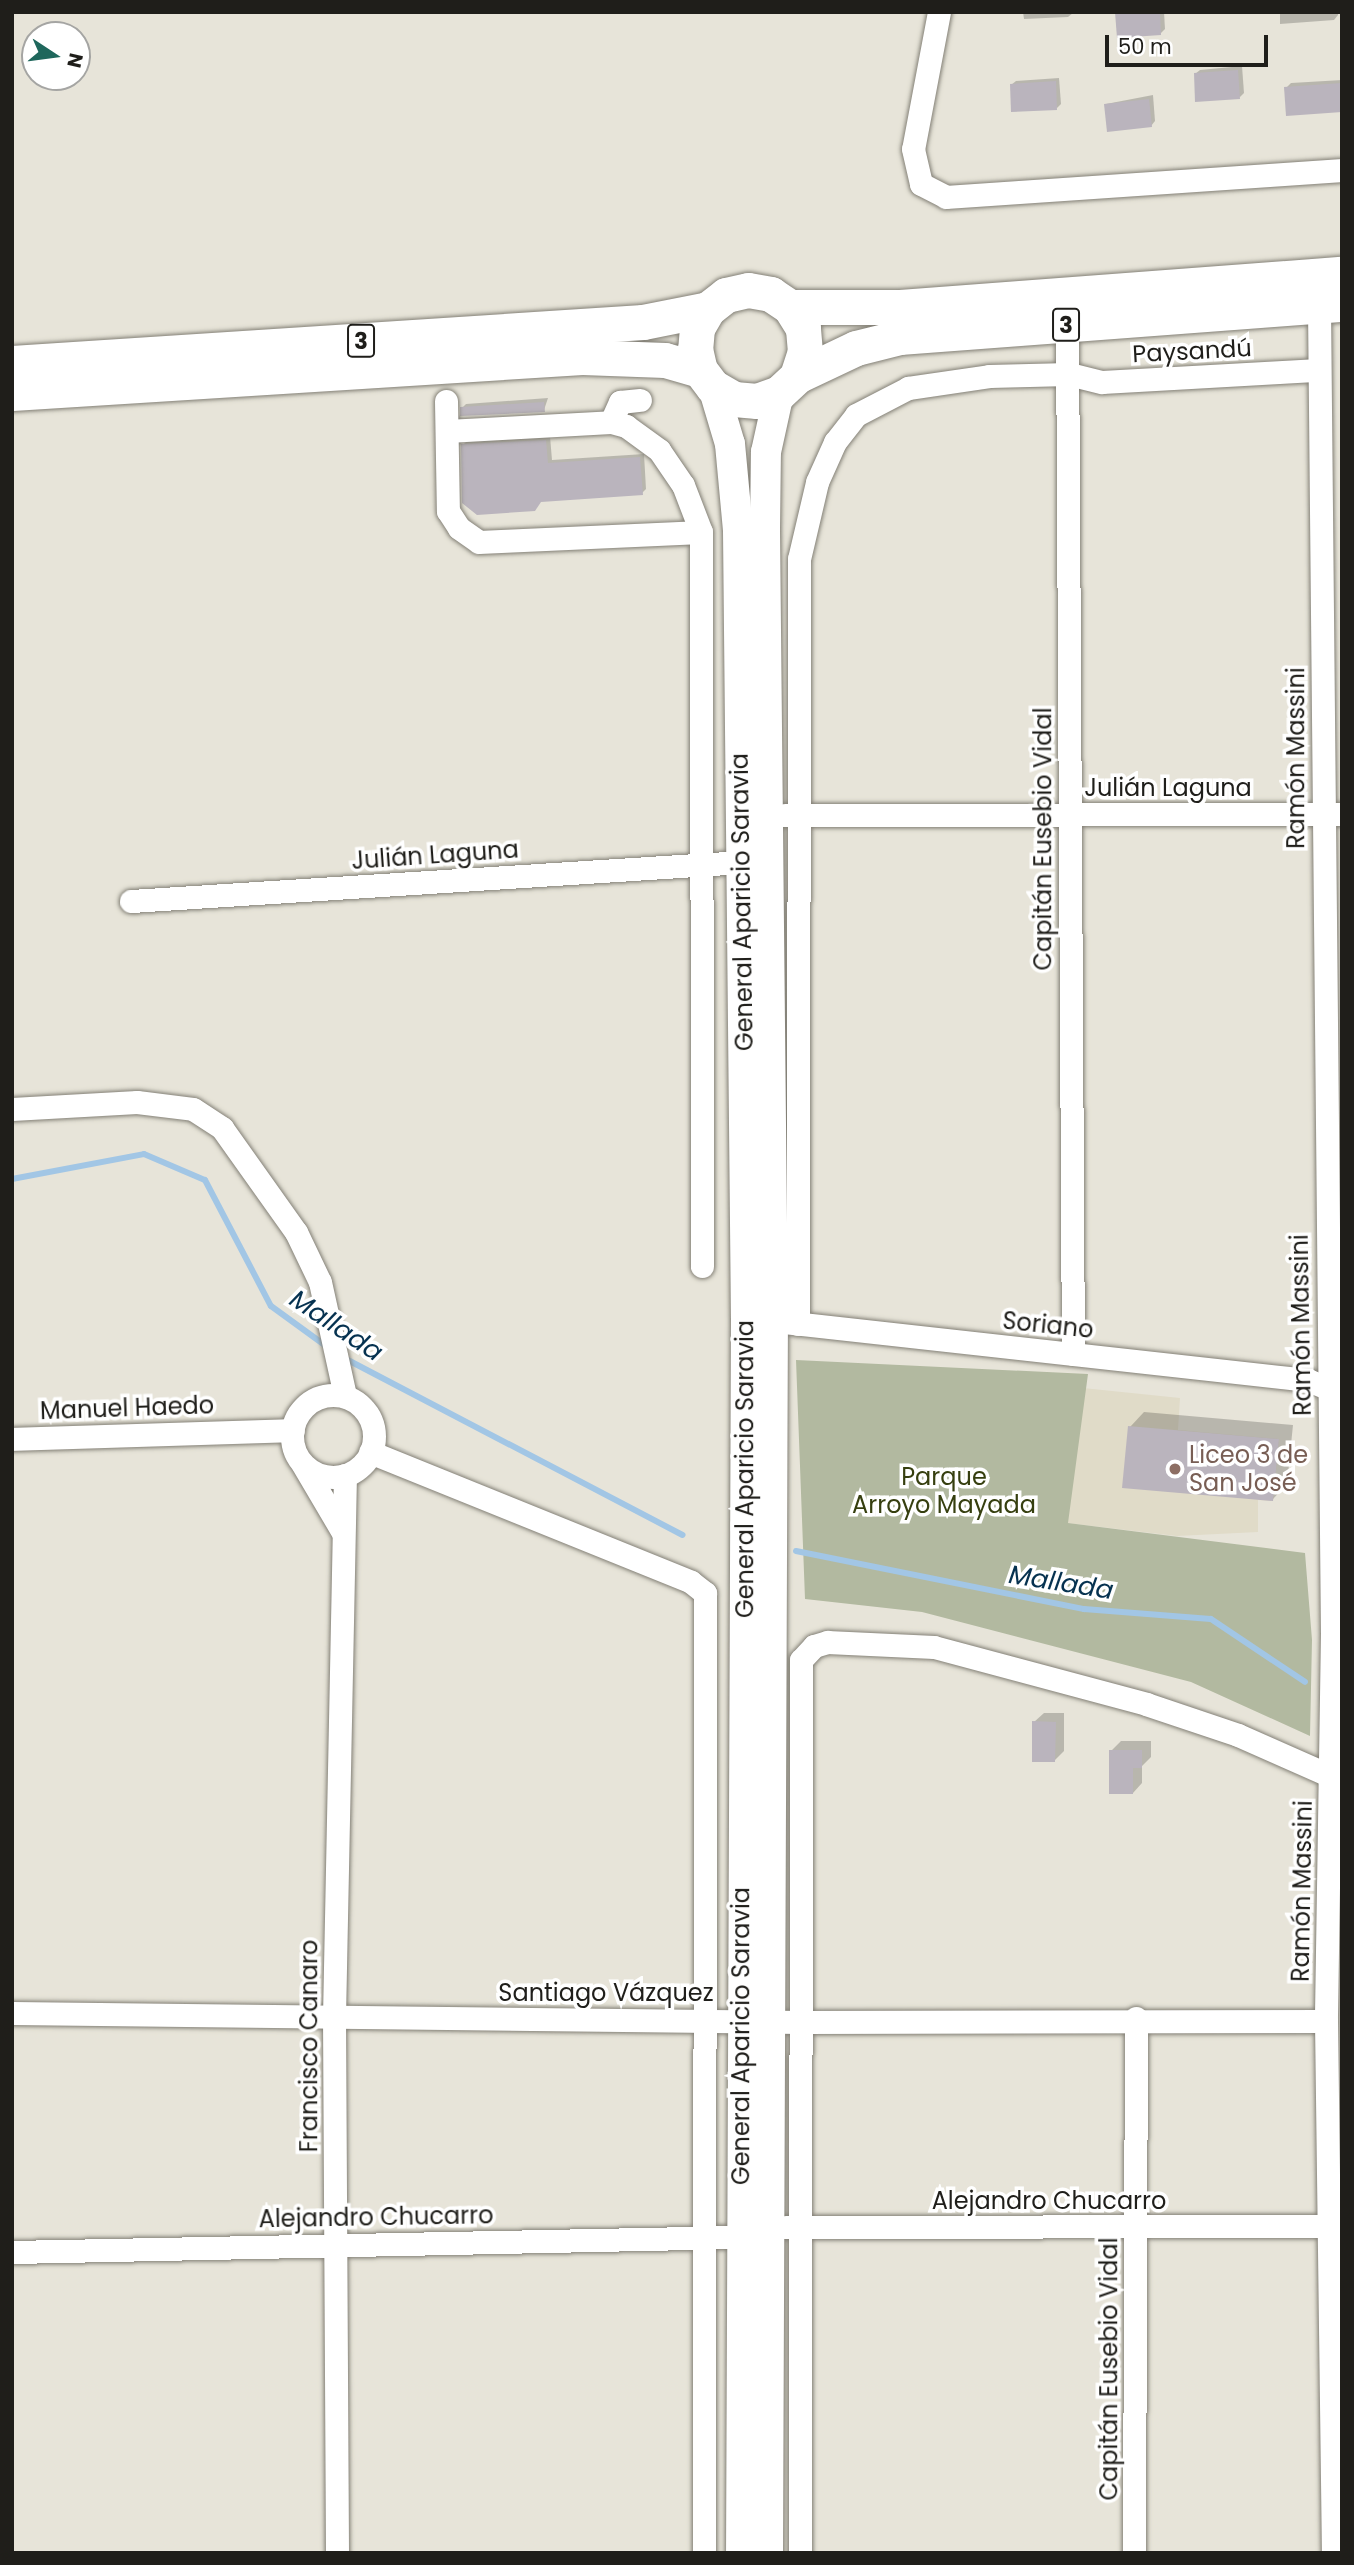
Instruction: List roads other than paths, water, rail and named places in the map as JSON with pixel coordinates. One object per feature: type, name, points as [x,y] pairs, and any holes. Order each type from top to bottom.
[{"type":"highway","name":"3","points":[[12,363],[643,322],[708,309],[726,295],[748,290],[771,294],[790,307],[900,307],[1342,274]]},
{"type":"highway","name":"3","points":[[12,393],[582,357],[665,359],[707,379],[734,399],[757,401],[856,348],[900,337],[1330,305]]},
{"type":"highway","points":[[788,384],[805,352],[803,328],[790,307]]},
{"type":"highway","points":[[707,379],[695,349],[697,328],[708,309]]},
{"type":"main road","name":"General Aparicio Saravia","points":[[707,379],[730,444],[737,520],[742,862],[772,1321]]},
{"type":"main road","name":"General Aparicio Saravia","points":[[741,2553],[740,2237],[755,2021],[785,815],[765,529],[766,452],[788,384]]},
{"type":"main road","name":"General Aparicio Saravia","points":[[755,2021],[770,2227],[768,2553]]},
{"type":"street","points":[[939,12],[913,149],[921,184],[946,197],[1342,170]]},
{"type":"street","name":"Ramón Massini","points":[[1330,305],[1319,370],[1331,564],[1334,1163],[1331,1776],[1335,1860],[1326,2021],[1329,2226],[1336,2345],[1333,2553]]},
{"type":"street","name":"Capitán Eusebio Vidal","points":[[1067,325],[1073,1354]]},
{"type":"street","name":"Paysandú","points":[[1069,374],[1102,382],[1319,370]]},
{"type":"street","name":"General Aparicio Saravia","points":[[785,815],[799,559],[817,482],[835,442],[856,415],[908,388],[989,376],[1069,374]]},
{"type":"street","points":[[611,422],[620,402],[640,400]]},
{"type":"street","points":[[446,401],[448,510],[459,528],[479,542],[701,532],[682,485],[659,450],[626,426],[611,422],[447,430]]},
{"type":"street","name":"General Aparicio Saravia","points":[[701,532],[702,1266]]},
{"type":"street","name":"Julián Laguna","points":[[742,816],[1332,815]]},
{"type":"street","name":"Julián Laguna","points":[[131,901],[742,862]]},
{"type":"street","points":[[12,1109],[137,1102],[193,1109],[222,1128],[296,1232],[320,1282],[336,1389],[370,1418],[370,1452],[364,1462],[345,1475],[322,1475],[271,1439],[244,1429]]},
{"type":"street","name":"Soriano","points":[[772,1321],[1308,1380],[1334,1391]]},
{"type":"street","points":[[336,1389],[303,1409],[293,1430],[302,1463],[346,1540]]},
{"type":"street","name":"Manuel Haedo","points":[[12,1439],[244,1429],[293,1430]]},
{"type":"street","name":"General Aparicio Saravia","points":[[370,1452],[691,1582],[705,1593],[704,2553]]},
{"type":"street","name":"Francisco Canaro","points":[[337,2553],[334,2017],[346,1540],[345,1475]]},
{"type":"street","points":[[800,2553],[801,1660],[814,1646],[827,1642],[933,1647],[1146,1704],[1238,1735],[1331,1776]]},
{"type":"street","name":"Santiago Vázquez","points":[[12,2013],[802,2022],[1136,2018],[1326,2021]]},
{"type":"street","name":"Capitán Eusebio Vidal","points":[[1134,2553],[1136,2018]]},
{"type":"street","name":"Alejandro Chucarro","points":[[770,2227],[1329,2226]]},
{"type":"street","name":"Alejandro Chucarro","points":[[12,2252],[740,2237]]},
{"type":"waterway","name":"Mallada","points":[[12,1179],[144,1154],[205,1180],[271,1306],[326,1346]]},
{"type":"waterway","name":"Mallada","points":[[344,1358],[683,1535]]},
{"type":"waterway","name":"Mallada","points":[[796,1551],[1084,1609],[1211,1619],[1305,1682]]},
{"type":"place","name":"Liceo 3 de San José","points":[[1175,1469]]},
{"type":"park label","name":"Parque Arroyo Mayada","points":[[944,1491]]}]
